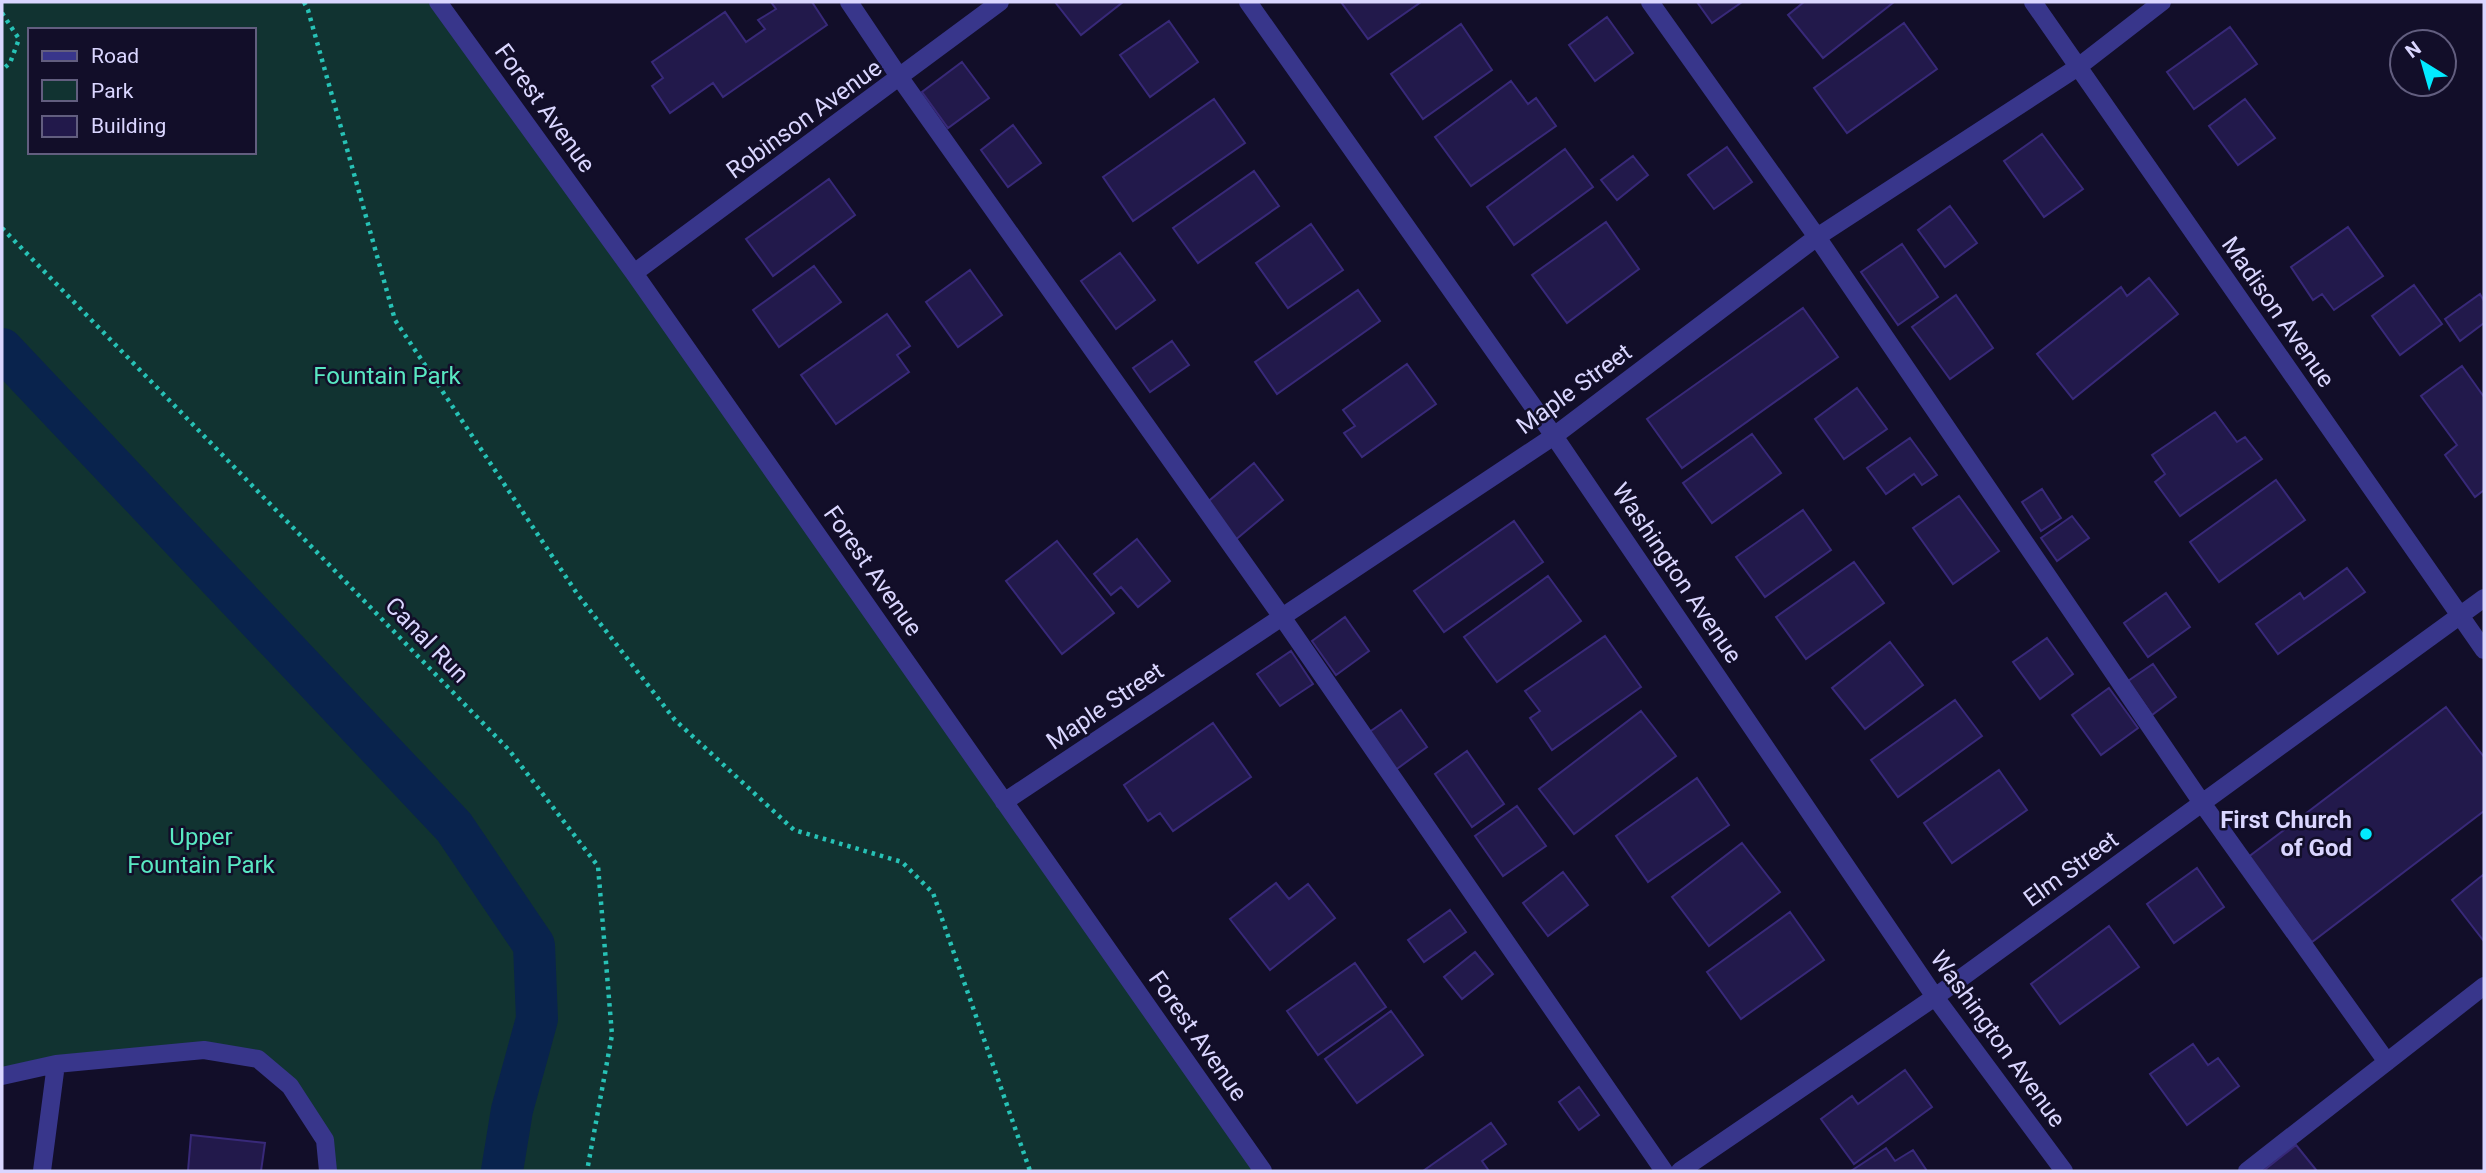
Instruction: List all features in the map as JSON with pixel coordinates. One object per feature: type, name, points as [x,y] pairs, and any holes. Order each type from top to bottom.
[{"type":"street","name":"Forest Avenue","points":[[438,2],[634,274],[1263,1171]]},
{"type":"street","points":[[849,2],[1282,617],[1664,1171]]},
{"type":"street","name":"Robinson Avenue","points":[[634,274],[1000,2]]},
{"type":"street","name":"Washington Avenue","points":[[1248,2],[1554,436],[1935,997],[2064,1171]]},
{"type":"street","points":[[1650,2],[1817,237],[2202,803],[2387,1062]]},
{"type":"street","name":"Madison Avenue","points":[[2033,2],[2484,650]]},
{"type":"street","name":"Maple Street","points":[[1004,802],[1554,436],[1817,237],[2078,67],[2162,2]]},
{"type":"street","name":"Elm Street","points":[[1680,1171],[1935,997],[2484,598]]},
{"type":"street","points":[[2247,1171],[2484,986]]},
{"type":"street","points":[[2,1076],[56,1064],[204,1050],[258,1059],[290,1086],[325,1140],[328,1171]]},
{"type":"street","points":[[42,1171],[56,1064]]},
{"type":"path","points":[[304,2],[395,320],[578,595],[675,720],[794,830],[902,862],[933,893],[1030,1171]]},
{"type":"path","points":[[2,13],[19,39],[10,63],[2,70]]},
{"type":"path","name":"Canal Run","points":[[2,228],[509,750],[598,866],[612,1035],[587,1171]]},
{"type":"green space","name":"Fountain Park","points":[[2,2],[438,2],[1264,1171],[328,1171],[325,1140],[257,1059],[204,1050],[2,1076]]},
{"type":"building","points":[[771,2],[812,2],[827,25],[723,97],[713,83],[670,113],[652,86],[663,78],[652,62],[725,12],[746,42],[765,29],[758,20],[776,9]]},
{"type":"building","points":[[1055,2],[1123,2],[1081,35]]},
{"type":"building","points":[[1341,2],[1421,2],[1368,39]]},
{"type":"building","points":[[1697,2],[1742,2],[1712,23]]},
{"type":"building","points":[[1804,2],[1894,2],[1823,58],[1788,15]]},
{"type":"building","points":[[1607,17],[1633,53],[1595,81],[1569,45]]},
{"type":"building","points":[[1169,21],[1198,62],[1150,97],[1120,55]]},
{"type":"building","points":[[1904,23],[1937,69],[1847,133],[1814,88]]},
{"type":"building","points":[[1461,24],[1492,70],[1423,119],[1391,74]]},
{"type":"building","points":[[2230,27],[2257,64],[2194,109],[2167,72]]},
{"type":"building","points":[[962,62],[989,98],[948,128],[922,92]]},
{"type":"building","points":[[1511,81],[1528,104],[1536,98],[1556,126],[1471,186],[1435,137]]},
{"type":"building","points":[[1214,99],[1245,143],[1133,221],[1103,177]]},
{"type":"building","points":[[2245,99],[2275,138],[2238,165],[2209,126]]},
{"type":"building","points":[[1013,125],[1041,163],[1008,187],[981,150]]},
{"type":"building","points":[[2042,134],[2083,189],[2044,217],[2004,161]]},
{"type":"building","points":[[1727,147],[1752,182],[1714,209],[1688,175]]},
{"type":"building","points":[[1565,149],[1593,187],[1514,245],[1487,207]]},
{"type":"building","points":[[1633,156],[1648,175],[1617,200],[1601,180]]},
{"type":"building","points":[[1254,171],[1279,206],[1198,263],[1173,228]]},
{"type":"building","points":[[829,179],[855,215],[773,276],[746,239]]},
{"type":"building","points":[[1950,206],[1977,243],[1945,267],[1918,230]]},
{"type":"building","points":[[1606,222],[1639,269],[1567,323],[1532,275]]},
{"type":"building","points":[[1311,224],[1343,270],[1288,308],[1256,263]]},
{"type":"building","points":[[2348,227],[2383,276],[2334,310],[2322,294],[2313,300],[2291,267]]},
{"type":"building","points":[[1902,244],[1938,297],[1898,325],[1861,272]]},
{"type":"building","points":[[1120,253],[1155,300],[1116,329],[1081,281]]},
{"type":"building","points":[[814,266],[841,302],[779,347],[753,310]]},
{"type":"building","points":[[970,270],[1002,315],[958,347],[926,302]]},
{"type":"building","points":[[2149,278],[2178,314],[2073,399],[2037,354],[2121,287],[2127,296]]},
{"type":"building","points":[[2414,285],[2442,324],[2400,355],[2372,316]]},
{"type":"building","points":[[1358,290],[1380,321],[1277,394],[1255,362]]},
{"type":"building","points":[[2480,294],[2484,301],[2484,323],[2460,341],[2445,319]]},
{"type":"building","points":[[1956,295],[1993,348],[1950,379],[1912,327]]},
{"type":"building","points":[[1803,308],[1838,357],[1682,468],[1647,419]]},
{"type":"building","points":[[887,314],[910,346],[897,355],[909,372],[836,424],[801,375]]},
{"type":"building","points":[[1172,341],[1189,365],[1150,392],[1133,368]]},
{"type":"building","points":[[1407,364],[1436,404],[1362,457],[1344,433],[1355,426],[1343,410]]},
{"type":"building","points":[[2462,366],[2484,397],[2484,490],[2475,497],[2445,455],[2457,445],[2421,396]]},
{"type":"building","points":[[1857,388],[1887,429],[1844,459],[1815,419]]},
{"type":"building","points":[[2215,412],[2237,442],[2245,437],[2262,459],[2180,516],[2155,482],[2165,474],[2152,455]]},
{"type":"building","points":[[1752,434],[1781,473],[1712,523],[1683,483]]},
{"type":"building","points":[[1910,438],[1937,475],[1922,485],[1914,474],[1886,494],[1867,468]]},
{"type":"building","points":[[1254,463],[1283,500],[1234,541],[1204,505]]},
{"type":"building","points":[[2276,480],[2305,520],[2219,582],[2190,542]]},
{"type":"building","points":[[2042,489],[2061,518],[2041,531],[2022,502]]},
{"type":"building","points":[[1959,496],[1999,551],[1953,584],[1913,528]]},
{"type":"building","points":[[1803,510],[1831,550],[1765,597],[1736,557]]},
{"type":"building","points":[[2072,516],[2089,538],[2057,561],[2041,538]]},
{"type":"building","points":[[1514,521],[1543,562],[1444,632],[1414,591]]},
{"type":"building","points":[[1137,539],[1170,581],[1138,607],[1121,587],[1111,595],[1094,574]]},
{"type":"building","points":[[1057,541],[1114,613],[1062,654],[1006,581]]},
{"type":"building","points":[[1854,562],[1884,603],[1806,659],[1776,617]]},
{"type":"building","points":[[2347,568],[2365,592],[2278,654],[2256,624],[2300,593],[2304,599]]},
{"type":"building","points":[[1548,576],[1581,621],[1497,682],[1464,637]]},
{"type":"building","points":[[2166,593],[2190,627],[2148,657],[2124,623]]},
{"type":"building","points":[[1345,617],[1369,651],[1336,675],[1312,641]]},
{"type":"building","points":[[1605,636],[1641,687],[1552,750],[1530,718],[1540,711],[1525,691]]},
{"type":"building","points":[[2047,638],[2073,674],[2040,699],[2013,662]]},
{"type":"building","points":[[1890,642],[1923,685],[1865,729],[1832,688]]},
{"type":"building","points":[[1291,651],[1313,684],[1280,706],[1257,674]]},
{"type":"building","points":[[2153,664],[2176,697],[2152,715],[2128,681]]},
{"type":"building","points":[[2109,688],[2138,728],[2101,755],[2072,715]]},
{"type":"building","points":[[1955,700],[1982,736],[1898,797],[1871,760]]},
{"type":"building","name":"First Church of God","points":[[2446,707],[2484,757],[2484,811],[2312,942],[2247,858]]},
{"type":"building","points":[[1401,710],[1427,747],[1394,771],[1368,733]]},
{"type":"building","points":[[1641,711],[1676,756],[1574,834],[1539,789]]},
{"type":"building","points":[[1213,723],[1251,777],[1173,831],[1160,813],[1148,821],[1124,785]]},
{"type":"building","points":[[1467,751],[1504,804],[1472,827],[1435,774]]},
{"type":"building","points":[[1999,770],[2027,810],[1952,863],[1924,823]]},
{"type":"building","points":[[1697,778],[1729,825],[1648,882],[1616,836]]},
{"type":"building","points":[[1517,806],[1546,846],[1503,876],[1475,836]]},
{"type":"building","points":[[1742,843],[1780,892],[1709,946],[1672,897]]},
{"type":"building","points":[[2197,868],[2224,907],[2174,943],[2147,904]]},
{"type":"building","points":[[1563,872],[1588,905],[1548,936],[1523,903]]},
{"type":"building","points":[[2484,874],[2484,939],[2483,940],[2452,900]]},
{"type":"building","points":[[1276,883],[1289,899],[1308,884],[1335,918],[1270,970],[1230,919]]},
{"type":"building","points":[[1450,910],[1466,932],[1424,962],[1408,940]]},
{"type":"building","points":[[1790,912],[1824,960],[1741,1019],[1707,972]]},
{"type":"building","points":[[2109,926],[2139,967],[2060,1024],[2031,984]]},
{"type":"building","points":[[1475,952],[1493,974],[1462,999],[1444,977]]},
{"type":"building","points":[[1355,963],[1386,1007],[1318,1055],[1287,1011]]},
{"type":"building","points":[[1391,1011],[1423,1055],[1357,1103],[1325,1059]]},
{"type":"building","points":[[2193,1044],[2208,1065],[2218,1058],[2239,1086],[2187,1125],[2150,1074]]},
{"type":"building","points":[[1905,1070],[1932,1107],[1854,1164],[1821,1119],[1852,1096],[1858,1104]]},
{"type":"building","points":[[1579,1087],[1599,1115],[1579,1130],[1559,1102]]},
{"type":"building","points":[[1491,1123],[1506,1144],[1482,1161],[1489,1171],[1423,1171]]},
{"type":"building","points":[[191,1135],[265,1143],[261,1171],[188,1171]]},
{"type":"building","points":[[2296,1145],[2317,1171],[2263,1171]]},
{"type":"building","points":[[1886,1148],[1895,1161],[1913,1150],[1927,1171],[1851,1171]]},
{"type":"waterway","points":[[2,349],[454,827],[534,945],[537,1019],[512,1110],[502,1171]]},
{"type":"place","name":"First Church of God","points":[[2366,834]]},
{"type":"park label","name":"Upper Fountain Park","points":[[201,851]]}]
